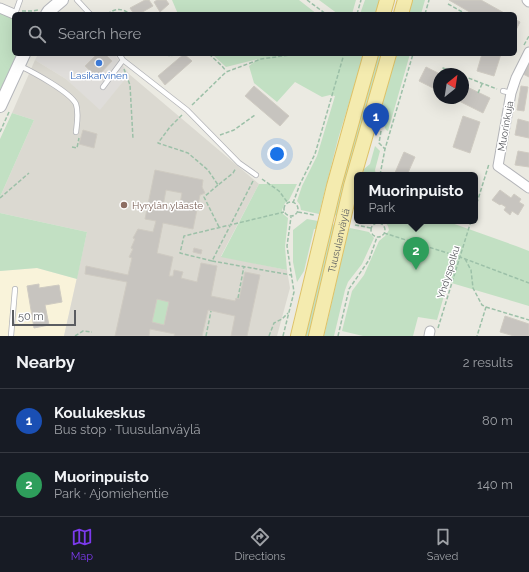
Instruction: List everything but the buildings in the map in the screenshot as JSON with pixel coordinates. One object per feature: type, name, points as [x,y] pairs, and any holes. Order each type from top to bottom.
[{"type":"main road","points":[[384,12],[387,0]]},
{"type":"main road","points":[[402,12],[405,0]]},
{"type":"main road","name":"Tuusulanväylä","points":[[298,336],[334,186],[370,56]]},
{"type":"main road","name":"Tuusulanväylä","points":[[355,172],[388,56]]},
{"type":"main road","name":"Tuusulanväylä","points":[[316,336],[354,176]]},
{"type":"street","points":[[48,12],[62,0]]},
{"type":"street","points":[[0,8],[15,12]]},
{"type":"street","name":"Muorinkuja","points":[[529,52],[507,92],[498,166],[529,188]]},
{"type":"street","points":[[0,106],[23,56]]},
{"type":"lane","points":[[15,12],[20,0]]},
{"type":"lane","points":[[77,0],[88,12]]},
{"type":"lane","points":[[120,56],[123,60],[187,110],[239,163],[256,175]]},
{"type":"lane","points":[[104,87],[123,60]]},
{"type":"lane","points":[[18,65],[52,83],[69,96],[75,103],[78,112],[76,132]]},
{"type":"lane","points":[[11,336],[15,289]]},
{"type":"path","points":[[307,0],[323,12]]},
{"type":"path","points":[[357,12],[361,0]]},
{"type":"path","points":[[426,12],[429,0]]},
{"type":"path","points":[[448,4],[462,12]]},
{"type":"path","points":[[15,12],[33,12],[42,6],[48,12]]},
{"type":"path","points":[[110,12],[117,10],[124,10],[127,12]]},
{"type":"path","points":[[211,56],[226,72]]},
{"type":"path","points":[[218,185],[208,170],[188,153],[158,143],[170,127],[226,72],[261,59],[283,56]]},
{"type":"path","points":[[293,203],[300,184],[315,154],[343,56]]},
{"type":"path","points":[[381,172],[385,149],[412,56]]},
{"type":"path","points":[[123,60],[124,70],[130,84],[133,139]]},
{"type":"path","points":[[469,79],[507,92]]},
{"type":"path","points":[[478,92],[482,84]]},
{"type":"path","points":[[212,136],[234,130],[255,115]]},
{"type":"path","points":[[381,131],[379,143],[385,149]]},
{"type":"path","points":[[478,200],[490,162]]},
{"type":"path","points":[[220,228],[204,197],[233,173],[239,163]]},
{"type":"path","points":[[0,198],[29,173]]},
{"type":"path","points":[[212,261],[256,175],[279,191],[288,203]]},
{"type":"path","points":[[288,203],[293,203],[297,206],[298,212]]},
{"type":"path","points":[[284,212],[288,203]]},
{"type":"path","points":[[291,275],[212,261],[180,253],[184,236],[284,212],[287,215],[294,216],[298,212]]},
{"type":"path","points":[[298,212],[314,215]]},
{"type":"path","points":[[283,336],[294,292],[287,246],[291,216]]},
{"type":"path","points":[[374,224],[371,228],[372,234],[377,237]]},
{"type":"path","points":[[382,224],[384,227],[384,233]]},
{"type":"path","name":"Yhdyspolku","points":[[433,331],[460,257],[470,224]]},
{"type":"path","points":[[355,225],[371,228]]},
{"type":"path","points":[[384,233],[460,257],[529,283]]},
{"type":"path","points":[[338,336],[350,289],[369,260],[377,237],[384,233]]},
{"type":"path","points":[[465,259],[471,270],[473,288],[482,305],[529,320]]},
{"type":"path","points":[[238,298],[244,266]]},
{"type":"path","points":[[477,336],[486,307]]},
{"type":"path","points":[[206,336],[211,311]]},
{"type":"path","points":[[268,336],[274,323],[282,319],[289,312]]},
{"type":"path","points":[[75,336],[83,331],[92,332]]},
{"type":"shaded area","points":[[37,56],[116,56],[129,74],[100,111],[66,79],[35,60]]},
{"type":"shaded area","name":"Hyrylän yläaste","points":[[35,60],[66,79],[100,110],[129,74],[259,184],[221,256],[287,270],[290,288],[277,336],[64,336],[87,232],[0,213],[0,197],[34,120],[12,113]]},
{"type":"shaded area","points":[[37,268],[77,279],[64,336],[0,336],[0,271]]},
{"type":"green space","points":[[172,0],[299,0],[314,12],[177,12]]},
{"type":"green space","points":[[319,0],[356,0],[353,12],[335,12]]},
{"type":"green space","points":[[365,0],[380,0],[377,12],[361,12]]},
{"type":"green space","points":[[412,0],[425,0],[422,12],[409,12]]},
{"type":"green space","points":[[0,12],[12,17],[12,56],[17,56],[0,90]]},
{"type":"green space","points":[[214,56],[363,56],[338,139],[319,214],[301,210],[297,201],[302,186],[317,156],[335,96],[330,95],[322,97],[295,82],[277,102],[254,83],[249,66],[258,59],[226,67]]},
{"type":"green space","points":[[376,56],[381,56],[338,216],[333,215]]},
{"type":"green space","points":[[395,56],[409,56],[388,131],[386,130],[379,115]]},
{"type":"green space","points":[[12,113],[34,120],[0,197],[0,139]]},
{"type":"green space","points":[[375,146],[380,151],[375,172],[364,172],[364,169],[370,164]]},
{"type":"green space","points":[[259,184],[297,184],[282,210],[283,214],[288,218],[285,247],[287,270],[221,257]]},
{"type":"green space","points":[[0,213],[87,232],[77,279],[37,268],[0,271]]},
{"type":"green space","points":[[307,219],[318,221],[316,229],[314,229],[304,271],[297,282],[293,262],[293,230]]},
{"type":"green space","points":[[331,224],[336,225],[310,336],[305,336]]},
{"type":"green space","points":[[386,224],[454,224],[529,251],[529,306],[448,282],[437,320],[418,317],[413,336],[363,336],[342,331],[352,291],[364,275],[379,241],[389,230]]},
{"type":"green space","points":[[350,228],[369,232],[374,238],[362,264],[348,282],[334,336],[324,336],[348,231]]},
{"type":"green space","points":[[157,299],[169,302],[164,325],[152,322]]},
{"type":"place","name":"Lasikarvinen","points":[[99,63]]},
{"type":"place","name":"Koulukeskus","points":[[376,136]]},
{"type":"place","name":"Hyrylän yläaste","points":[[124,205]]},
{"type":"place","name":"Muorinpuisto","points":[[416,270]]}]
